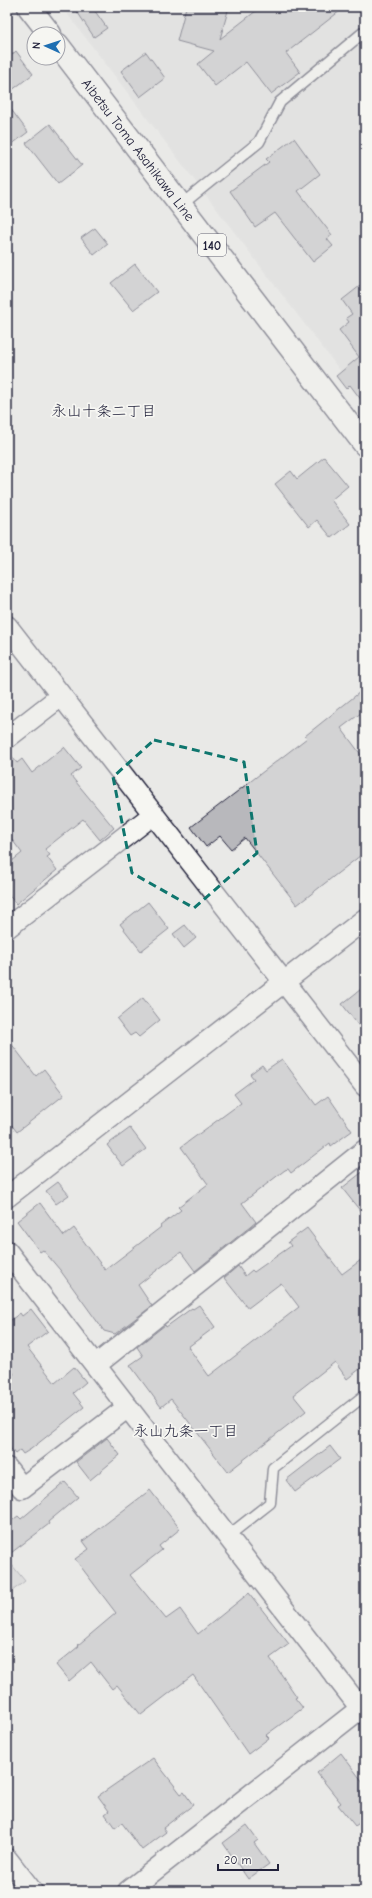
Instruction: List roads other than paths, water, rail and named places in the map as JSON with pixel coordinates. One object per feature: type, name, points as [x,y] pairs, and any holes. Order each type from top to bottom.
[{"type":"main road","points":[[29,7],[44,26]]},
{"type":"main road","name":"Aibetsu Toma Asahikawa Line","points":[[66,55],[365,445]]},
{"type":"street","points":[[7,626],[365,1086]]},
{"type":"street","points":[[7,738],[61,696]]},
{"type":"street","points":[[7,928],[154,814]]},
{"type":"street","points":[[7,1197],[365,918]]},
{"type":"street","points":[[96,1365],[365,1150]]},
{"type":"street","points":[[7,1251],[364,1709],[128,1891]]},
{"type":"street","points":[[7,1468],[22,1488],[128,1407]]},
{"type":"street","points":[[7,1859],[32,1891]]},
{"type":"lane","points":[[181,205],[259,142],[280,102],[365,31]]},
{"type":"lane","points":[[228,1536],[270,1503],[273,1468],[365,1395]]},
{"type":"district","name":"永山十条二丁目","points":[[104,411]]},
{"type":"district","name":"永山九条一丁目","points":[[186,1431]]}]
